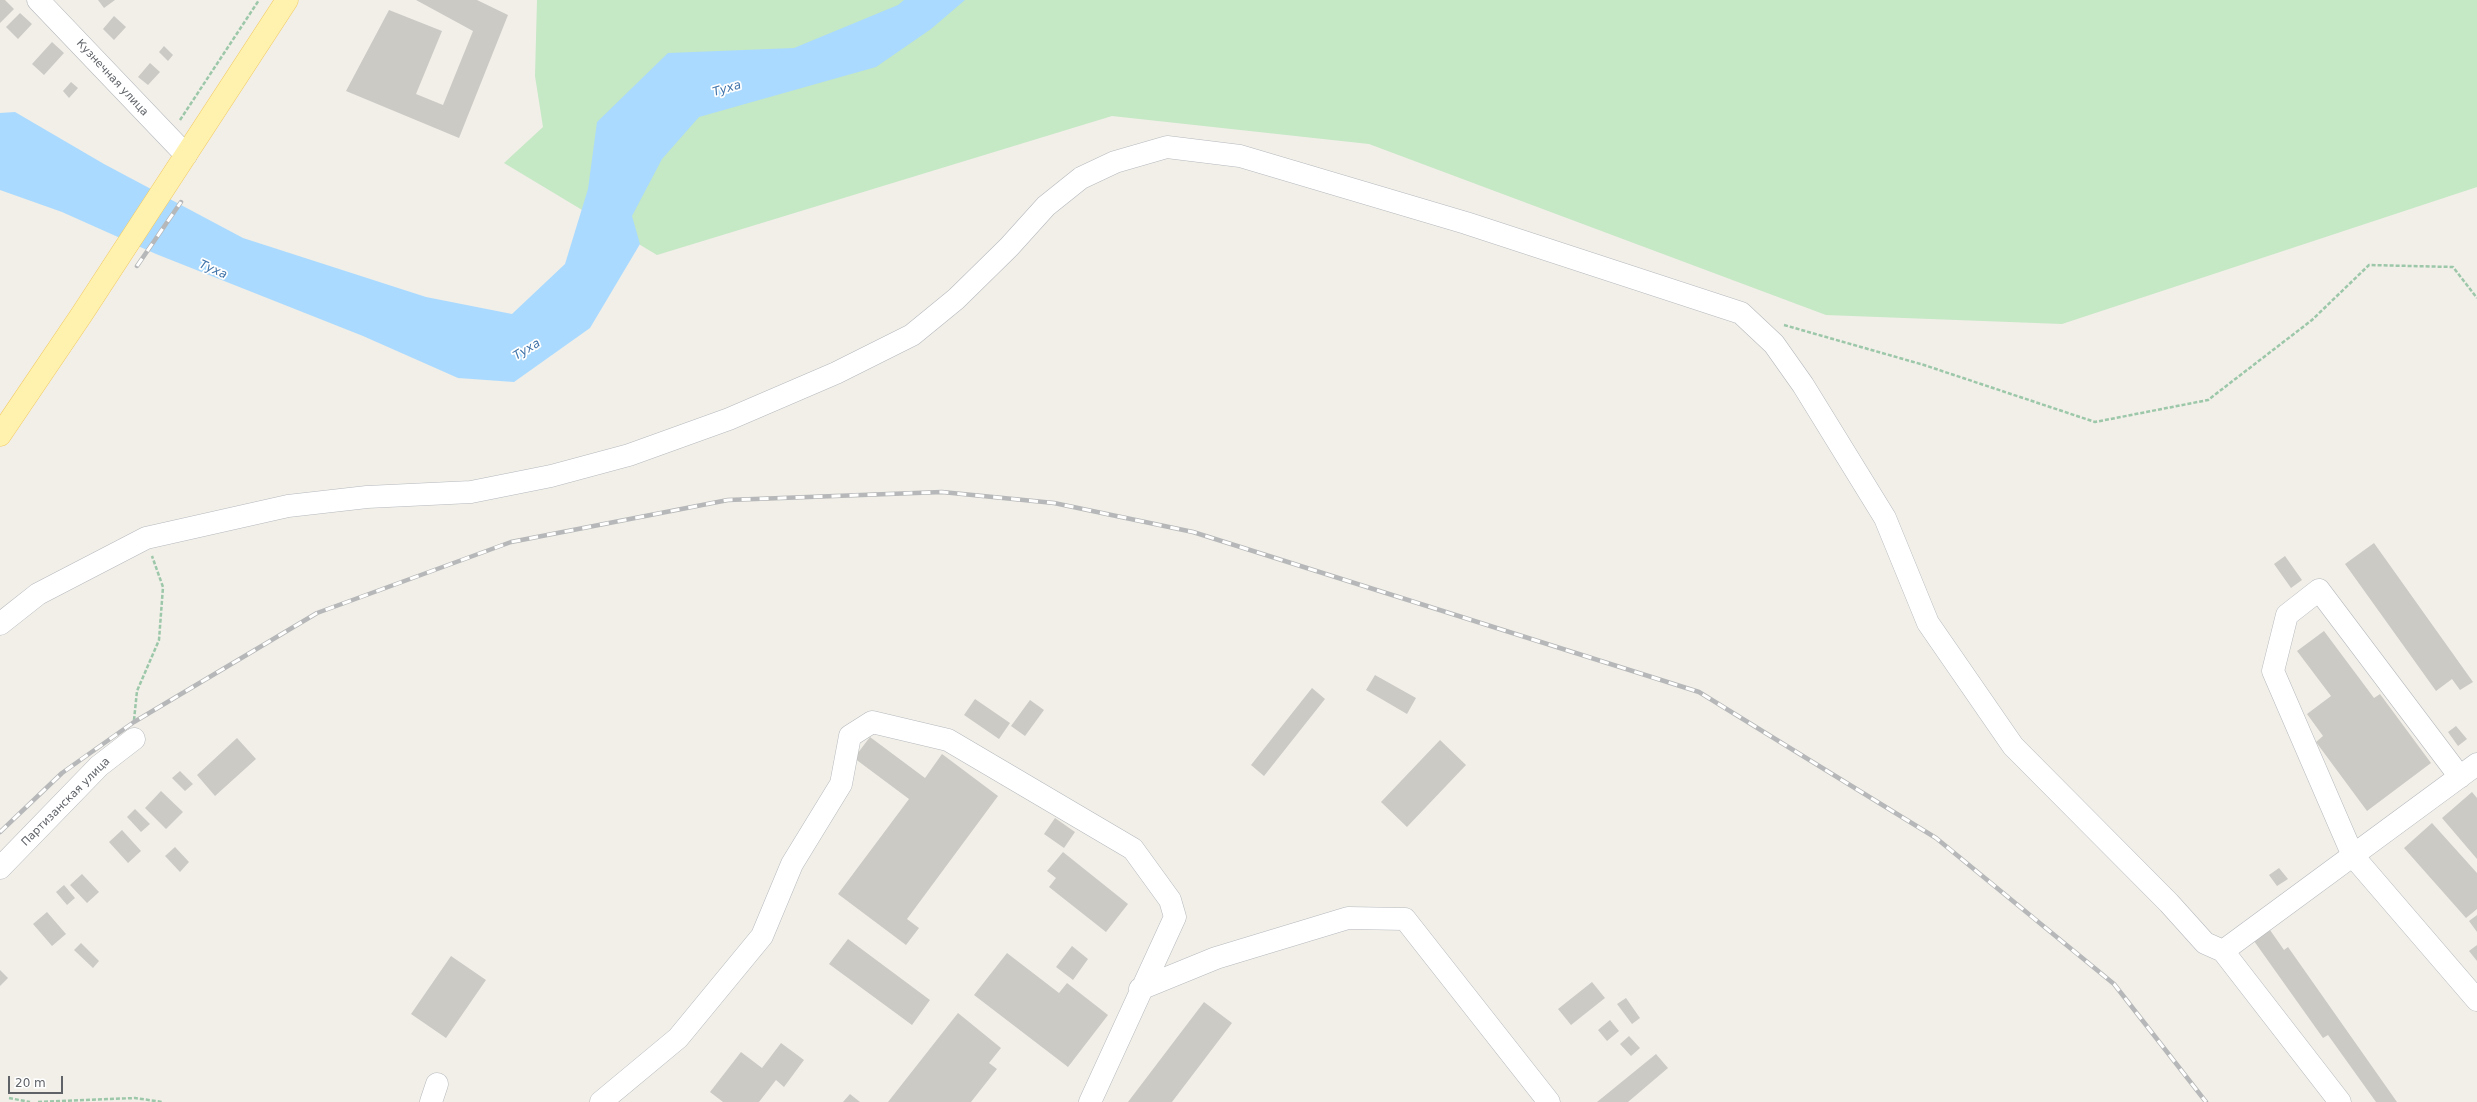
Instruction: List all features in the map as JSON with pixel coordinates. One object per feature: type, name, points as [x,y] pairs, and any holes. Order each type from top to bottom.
[{"type":"main road","points":[[0,435],[82,314],[287,0]]},
{"type":"street","name":"Кузнечная улица","points":[[38,0],[186,155]]},
{"type":"street","points":[[0,624],[38,594],[146,538],[288,506],[367,497],[471,492],[552,476],[629,455],[729,419],[836,373],[912,335],[956,299],[1009,247],[1046,206],[1081,178],[1115,162],[1167,147],[1240,156],[1466,223],[1741,312],[1774,344],[1804,385],[1885,518],[1928,623],[2013,746],[2169,903],[2205,943],[2223,951],[2340,1102]]},
{"type":"street","points":[[2223,951],[2353,856],[2468,771],[2319,590],[2287,615],[2273,671],[2353,856],[2477,1000]]},
{"type":"street","points":[[601,1102],[678,1038],[762,936],[792,864],[841,784],[850,736],[872,722],[948,740],[1133,849],[1170,900],[1175,917],[1140,989],[1090,1102]]},
{"type":"street","name":"Партизанская улица","points":[[0,868],[99,766],[134,739]]},
{"type":"street","points":[[1140,989],[1216,958],[1348,918],[1405,919],[1549,1102]]},
{"type":"path","points":[[168,137],[259,0]]},
{"type":"path","points":[[1779,324],[1924,366],[2095,422],[2208,400],[2312,320],[2369,265],[2453,267],[2477,298]]},
{"type":"path","points":[[134,739],[137,691],[159,640],[163,586],[146,538]]},
{"type":"path","points":[[9,1098],[30,1102]]},
{"type":"path","points":[[38,1102],[135,1098],[162,1102]]},
{"type":"green space","points":[[537,0],[2477,0],[2477,187],[2062,324],[1826,315],[1369,144],[1112,116],[657,255],[504,163],[543,127],[535,76]]},
{"type":"water","name":"Туха","points":[[904,0],[965,0],[931,29],[876,67],[699,117],[662,159],[632,216],[640,244],[590,328],[514,382],[458,378],[363,336],[156,254],[62,212],[0,190],[0,113],[15,112],[104,164],[243,238],[426,297],[512,314],[565,264],[588,189],[597,122],[668,53],[794,48],[898,5]]},
{"type":"building","points":[[0,0],[5,0],[14,9],[0,23]]},
{"type":"building","points":[[98,0],[115,0],[104,8]]},
{"type":"building","points":[[416,0],[477,0],[508,15],[459,138],[346,91],[389,10],[442,31],[416,94],[443,105],[473,31]]},
{"type":"building","points":[[20,13],[32,24],[18,39],[6,27]]},
{"type":"building","points":[[114,16],[126,27],[114,40],[103,29]]},
{"type":"building","points":[[52,42],[64,53],[44,75],[32,64]]},
{"type":"building","points":[[164,46],[173,55],[168,61],[159,52]]},
{"type":"building","points":[[150,63],[160,72],[148,85],[138,77]]},
{"type":"building","points":[[71,82],[78,88],[69,98],[63,91]]},
{"type":"building","points":[[2374,543],[2473,682],[2460,690],[2452,679],[2436,691],[2345,564]]},
{"type":"building","points":[[2285,556],[2302,580],[2291,588],[2274,564]]},
{"type":"building","points":[[2324,631],[2374,698],[2380,694],[2431,763],[2367,811],[2316,742],[2323,736],[2307,714],[2331,696],[2297,651]]},
{"type":"building","points":[[1375,675],[1416,698],[1407,714],[1366,690]]},
{"type":"building","points":[[1312,688],[1325,699],[1264,776],[1251,765]]},
{"type":"building","points":[[975,699],[1010,723],[999,739],[964,715]]},
{"type":"building","points":[[1030,700],[1044,710],[1025,736],[1011,726]]},
{"type":"building","points":[[2456,726],[2467,739],[2458,746],[2448,732]]},
{"type":"building","points":[[870,737],[925,778],[942,754],[998,796],[907,919],[919,928],[906,945],[838,894],[909,799],[854,758]]},
{"type":"building","points":[[237,738],[256,759],[215,796],[197,775]]},
{"type":"building","points":[[1440,740],[1466,765],[1407,827],[1381,802]]},
{"type":"building","points":[[180,771],[193,784],[185,791],[172,778]]},
{"type":"building","points":[[161,791],[183,812],[166,829],[145,808]]},
{"type":"building","points":[[2472,792],[2477,798],[2477,859],[2442,818]]},
{"type":"building","points":[[135,809],[150,824],[141,832],[127,817]]},
{"type":"building","points":[[1055,818],[1075,832],[1064,848],[1044,834]]},
{"type":"building","points":[[2432,823],[2477,873],[2477,909],[2466,918],[2404,848]]},
{"type":"building","points":[[122,830],[141,851],[128,863],[109,842]]},
{"type":"building","points":[[175,847],[189,862],[180,872],[165,856]]},
{"type":"building","points":[[1063,852],[1128,904],[1106,932],[1049,887],[1056,878],[1047,871]]},
{"type":"building","points":[[2279,868],[2288,879],[2277,886],[2269,875]]},
{"type":"building","points":[[82,874],[99,892],[87,903],[70,885]]},
{"type":"building","points":[[64,885],[75,898],[67,905],[56,892]]},
{"type":"building","points":[[47,912],[66,934],[52,946],[33,924]]},
{"type":"building","points":[[2477,915],[2477,932],[2469,921]]},
{"type":"building","points":[[2270,930],[2284,950],[2288,947],[2397,1102],[2376,1102],[2328,1035],[2323,1038],[2254,941]]},
{"type":"building","points":[[848,939],[930,1000],[912,1025],[829,964]]},
{"type":"building","points":[[81,943],[99,961],[93,968],[74,950]]},
{"type":"building","points":[[2477,945],[2477,961],[2469,951]]},
{"type":"building","points":[[1072,946],[1088,959],[1073,980],[1056,967]]},
{"type":"building","points":[[1007,953],[1059,993],[1067,983],[1108,1015],[1068,1067],[974,995]]},
{"type":"building","points":[[451,956],[486,980],[446,1038],[411,1014]]},
{"type":"building","points":[[0,970],[8,978],[0,986]]},
{"type":"building","points":[[1592,982],[1605,998],[1571,1025],[1558,1009]]},
{"type":"building","points":[[1626,998],[1640,1018],[1632,1024],[1617,1004]]},
{"type":"building","points":[[1204,1002],[1232,1023],[1172,1102],[1128,1102]]},
{"type":"building","points":[[958,1013],[1001,1048],[989,1063],[997,1069],[971,1102],[888,1102]]},
{"type":"building","points":[[1610,1020],[1619,1031],[1607,1041],[1598,1030]]},
{"type":"building","points":[[1629,1036],[1640,1048],[1631,1056],[1620,1044]]},
{"type":"building","points":[[781,1043],[804,1060],[784,1087],[776,1080],[759,1102],[723,1102],[710,1092],[741,1052],[762,1068]]},
{"type":"building","points":[[1656,1054],[1668,1068],[1628,1102],[1597,1102]]},
{"type":"building","points":[[850,1094],[860,1102],[843,1102]]},
{"type":"railway","points":[[137,266],[181,202]]},
{"type":"railway","points":[[0,832],[62,773],[134,722],[317,613],[511,542],[728,500],[942,492],[1054,503],[1193,532],[1699,692],[1936,838],[2114,984],[2206,1102]]}]
